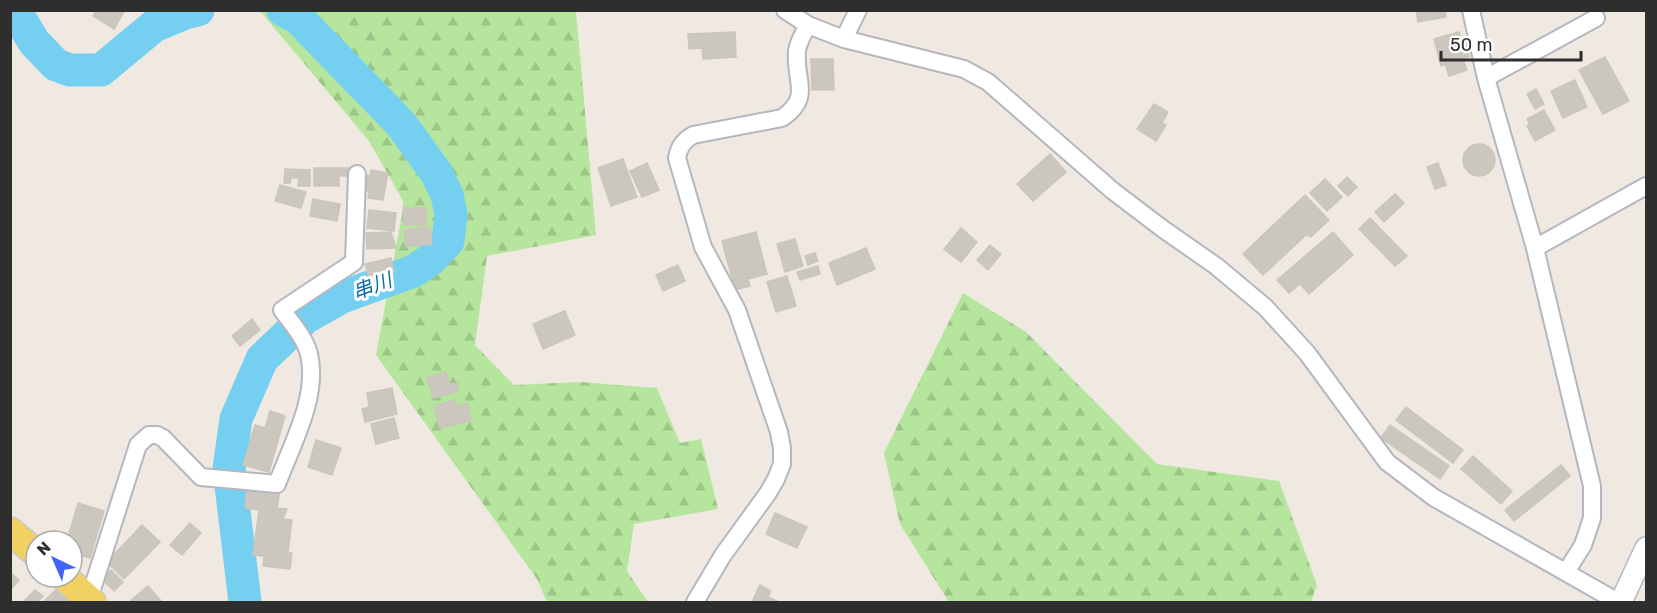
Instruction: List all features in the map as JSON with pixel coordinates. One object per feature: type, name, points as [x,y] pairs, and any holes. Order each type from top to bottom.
[{"type":"main road","points":[[10,531],[24,542]]},
{"type":"main road","points":[[78,589],[91,601]]},
{"type":"street","points":[[785,10],[808,25],[844,39],[964,69],[988,82],[1113,191],[1216,266],[1265,307],[1307,353],[1387,462],[1433,497],[1619,603],[1647,548]]},
{"type":"street","points":[[844,39],[858,10]]},
{"type":"street","points":[[1471,10],[1486,78],[1535,248],[1592,486],[1592,518],[1583,545],[1566,572]]},
{"type":"street","points":[[1486,78],[1596,18]]},
{"type":"street","points":[[695,603],[723,555],[768,493],[782,464],[782,448],[779,432],[737,310],[703,247],[677,158],[679,148],[693,135],[782,118],[790,113],[798,104],[801,93],[797,51],[808,25]]},
{"type":"street","points":[[91,601],[138,446],[149,435],[163,438],[201,477],[278,484],[310,399],[312,375],[309,351],[282,310],[354,262],[357,174]]},
{"type":"street","points":[[1535,248],[1647,186]]},
{"type":"green space","points":[[260,11],[576,11],[596,235],[487,256],[475,345],[514,385],[580,382],[657,388],[680,443],[701,439],[718,509],[634,524],[627,571],[648,602],[547,602],[537,579],[376,355],[403,201],[369,141]]},
{"type":"green space","points":[[963,293],[1026,332],[1157,464],[1279,481],[1317,585],[1311,602],[949,602],[900,524],[884,453]]},
{"type":"building","points":[[96,10],[125,10],[114,29],[93,16]]},
{"type":"building","points":[[1416,10],[1445,10],[1446,17],[1418,22]]},
{"type":"building","points":[[735,32],[736,57],[703,59],[702,48],[689,49],[688,34]]},
{"type":"building","points":[[1459,32],[1463,45],[1471,43],[1473,52],[1468,53],[1469,57],[1463,59],[1467,70],[1449,76],[1445,64],[1441,66],[1434,39]]},
{"type":"building","points":[[1605,57],[1629,101],[1603,114],[1579,70]]},
{"type":"building","points":[[811,59],[833,59],[834,90],[812,90]]},
{"type":"building","points":[[1575,80],[1587,107],[1563,118],[1551,91]]},
{"type":"building","points":[[1536,89],[1544,104],[1535,109],[1527,94]]},
{"type":"building","points":[[1154,104],[1168,112],[1162,123],[1166,125],[1156,141],[1137,129]]},
{"type":"building","points":[[1544,110],[1555,130],[1535,141],[1527,126],[1530,124],[1527,119]]},
{"type":"building","points":[[1479,144],[1490,149],[1495,160],[1490,171],[1479,176],[1468,171],[1463,160],[1468,149]]},
{"type":"building","points":[[1050,154],[1066,172],[1033,201],[1017,184]]},
{"type":"building","points":[[623,159],[637,197],[611,206],[598,168]]},
{"type":"building","points":[[647,163],[659,190],[642,197],[630,171]]},
{"type":"building","points":[[1438,163],[1446,185],[1435,189],[1427,167]]},
{"type":"building","points":[[314,168],[349,168],[349,176],[339,176],[339,186],[314,186]]},
{"type":"building","points":[[285,169],[310,170],[310,186],[298,186],[299,178],[291,178],[290,183],[284,183]]},
{"type":"building","points":[[371,170],[388,173],[383,200],[368,198],[369,191],[363,190],[365,175],[370,176]]},
{"type":"building","points":[[1347,177],[1357,187],[1348,196],[1338,186]]},
{"type":"building","points":[[1325,179],[1342,197],[1327,211],[1310,193]]},
{"type":"building","points":[[280,185],[306,192],[301,208],[275,201]]},
{"type":"building","points":[[1395,194],[1404,203],[1384,222],[1375,212]]},
{"type":"building","points":[[1305,195],[1329,220],[1311,237],[1306,235],[1263,275],[1243,254]]},
{"type":"building","points":[[313,199],[340,204],[337,221],[310,216]]},
{"type":"building","points":[[403,208],[426,208],[426,225],[404,225]]},
{"type":"building","points":[[369,210],[396,213],[394,231],[367,228]]},
{"type":"building","points":[[1370,218],[1407,256],[1395,266],[1359,229]]},
{"type":"building","points":[[430,227],[432,244],[406,247],[404,230]]},
{"type":"building","points":[[961,228],[977,242],[961,262],[944,249]]},
{"type":"building","points":[[391,232],[396,248],[367,249],[366,233]]},
{"type":"building","points":[[756,232],[767,274],[748,279],[750,286],[735,290],[722,241]]},
{"type":"building","points":[[1333,232],[1353,255],[1309,294],[1300,284],[1289,293],[1277,280]]},
{"type":"building","points":[[795,239],[803,266],[785,272],[777,244]]},
{"type":"building","points":[[990,245],[1001,254],[988,270],[977,260]]},
{"type":"building","points":[[866,248],[875,269],[837,285],[829,263]]},
{"type":"building","points":[[815,253],[818,261],[808,265],[805,256]]},
{"type":"building","points":[[391,258],[394,273],[369,279],[365,264]]},
{"type":"building","points":[[678,265],[685,281],[663,291],[656,275]]},
{"type":"building","points":[[818,266],[820,274],[800,280],[797,272]]},
{"type":"building","points":[[787,276],[796,306],[776,312],[767,282]]},
{"type":"building","points":[[565,311],[575,335],[543,349],[533,324]]},
{"type":"building","points":[[252,319],[260,330],[240,346],[232,336]]},
{"type":"building","points":[[446,372],[450,384],[459,383],[456,392],[433,398],[427,377]]},
{"type":"building","points":[[392,388],[397,414],[365,422],[362,409],[369,407],[367,393]]},
{"type":"building","points":[[455,400],[457,406],[467,403],[472,420],[440,428],[434,406]]},
{"type":"building","points":[[1406,407],[1463,450],[1453,463],[1396,420]]},
{"type":"building","points":[[270,411],[285,416],[269,472],[243,465],[255,425],[265,428]]},
{"type":"building","points":[[394,418],[399,438],[376,444],[371,424]]},
{"type":"building","points":[[1390,425],[1449,466],[1440,479],[1381,438]]},
{"type":"building","points":[[316,440],[341,448],[332,475],[308,467]]},
{"type":"building","points":[[1473,456],[1512,491],[1501,504],[1461,469]]},
{"type":"building","points":[[1561,465],[1570,476],[1514,521],[1505,510]]},
{"type":"building","points":[[247,487],[280,491],[277,508],[287,509],[283,519],[292,520],[288,553],[292,553],[290,569],[263,566],[264,556],[253,555],[259,510],[245,508]]},
{"type":"building","points":[[78,503],[104,511],[90,558],[84,556],[84,529],[70,529]]},
{"type":"building","points":[[775,513],[807,527],[797,548],[766,534]]},
{"type":"building","points":[[190,523],[201,533],[182,555],[170,545]]},
{"type":"building","points":[[142,525],[160,542],[124,579],[107,562]]},
{"type":"building","points":[[111,570],[123,582],[114,591],[102,579]]},
{"type":"building","points":[[10,572],[19,580],[10,590]]},
{"type":"building","points":[[760,585],[771,591],[768,597],[779,602],[752,602]]},
{"type":"building","points":[[148,586],[162,602],[129,602]]},
{"type":"building","points":[[57,589],[71,602],[43,602]]},
{"type":"building","points":[[35,590],[43,596],[37,602],[23,602]]},
{"type":"waterway","name":"串川","points":[[15,10],[34,42],[56,65],[70,70],[101,70],[154,26],[198,10]]},
{"type":"waterway","name":"串川","points":[[245,602],[229,469],[236,419],[262,359],[305,318],[342,297],[414,271],[430,260],[448,241],[451,214],[447,195],[437,174],[401,124],[298,18],[283,10]]}]
